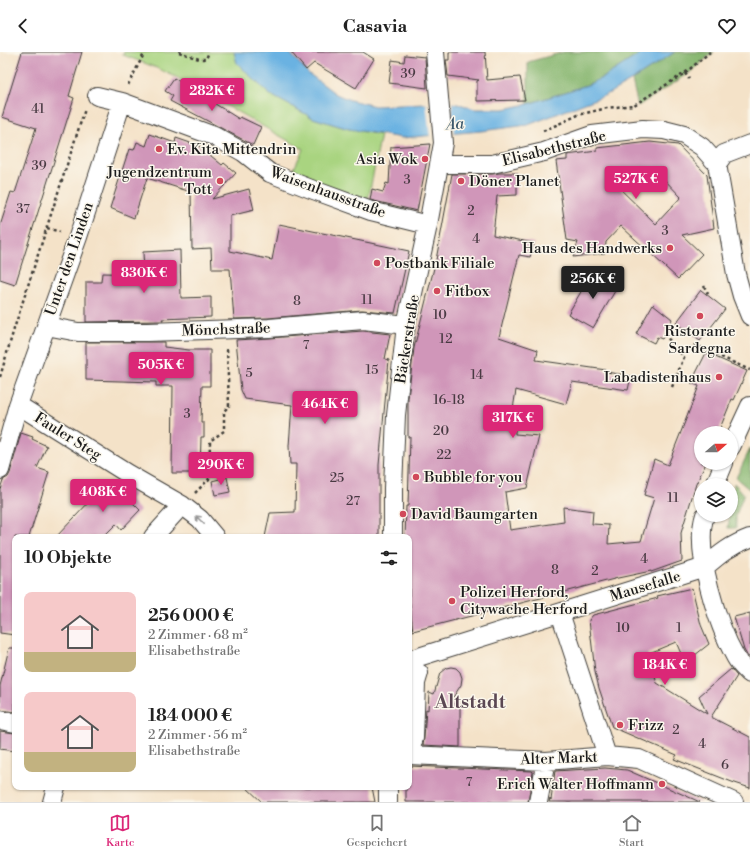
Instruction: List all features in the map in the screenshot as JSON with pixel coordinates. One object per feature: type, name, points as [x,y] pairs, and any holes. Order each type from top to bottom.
[{"type":"street","name":"Bäckerstraße","points":[[393,534],[396,415],[406,325],[428,225],[443,143],[435,52]]},
{"type":"street","name":"Waisenhausstraße","points":[[97,96],[122,102],[214,136],[243,152],[270,173],[371,211],[428,225]]},
{"type":"street","name":"Unter den Linden","points":[[0,470],[18,405],[78,237],[122,102]]},
{"type":"street","name":"Elisabethstraße","points":[[439,164],[492,164],[544,152],[592,135],[643,129],[664,130],[684,135],[702,147],[717,164]]},
{"type":"street","points":[[750,144],[724,154],[717,164],[736,274],[742,296],[750,316]]},
{"type":"street","name":"Mönchstraße","points":[[46,326],[78,332],[147,332],[269,328],[324,322],[363,320],[406,325]]},
{"type":"street","name":"Fauler Steg","points":[[18,405],[128,474],[182,505],[200,519],[212,534]]},
{"type":"street","points":[[738,432],[750,406]]},
{"type":"street","points":[[156,534],[182,505]]},
{"type":"street","points":[[703,522],[701,544],[705,567],[722,628],[737,660],[750,674]]},
{"type":"street","points":[[705,567],[724,551],[750,538]]},
{"type":"street","name":"Mausefalle","points":[[560,613],[705,567]]},
{"type":"street","points":[[412,659],[560,613]]},
{"type":"street","name":"Alter Markt","points":[[412,754],[546,761],[607,756],[560,613]]},
{"type":"street","name":"Alter Markt","points":[[412,669],[419,672],[416,683],[414,738],[412,744]]},
{"type":"street","points":[[0,720],[12,722]]},
{"type":"street","points":[[607,756],[639,759],[734,802]]},
{"type":"street","points":[[538,802],[546,761]]},
{"type":"street","points":[[52,802],[55,790]]},
{"type":"street","points":[[388,790],[388,802]]},
{"type":"path","points":[[122,102],[124,92],[145,52]]},
{"type":"path","points":[[179,52],[199,59],[206,59],[209,52]]},
{"type":"path","points":[[542,131],[578,115],[607,108],[634,105],[685,73],[710,52]]},
{"type":"path","points":[[685,73],[689,79]]},
{"type":"path","name":"Unter den Linden","points":[[0,377],[82,116],[88,101],[97,96]]},
{"type":"path","points":[[704,286],[709,296]]},
{"type":"path","points":[[182,505],[209,479],[210,441],[224,431],[224,411],[229,406],[226,329]]},
{"type":"path","points":[[664,334],[684,357]]},
{"type":"path","points":[[672,387],[687,350],[695,345],[750,370]]},
{"type":"green space","points":[[124,52],[234,52],[237,63],[269,94],[313,118],[349,129],[381,135],[367,205],[292,173],[303,149],[176,77],[123,55]]},
{"type":"green space","points":[[564,52],[643,52],[604,77],[587,85],[528,104],[528,62]]},
{"type":"green space","points":[[675,52],[714,52],[688,74],[638,106],[632,80]]},
{"type":"green space","points":[[750,449],[750,490],[738,480],[738,478],[736,478]]},
{"type":"green space","points":[[738,487],[744,494],[738,510]]},
{"type":"green space","points":[[729,522],[736,522],[736,528],[728,528]]},
{"type":"water","name":"Aa","points":[[234,52],[289,52],[308,73],[336,94],[350,100],[375,106],[452,103],[475,109],[504,109],[528,104],[587,85],[604,77],[643,52],[675,52],[606,95],[528,125],[402,138],[349,129],[313,118],[269,94],[237,63]]},
{"type":"pier","points":[[452,101],[454,136],[430,138],[426,102]]},
{"type":"building","points":[[22,52],[82,52],[69,96],[74,98],[15,285],[0,280],[0,226],[11,192],[15,193],[36,128],[2,117]]},
{"type":"building","points":[[291,52],[363,52],[374,59],[356,88],[314,63],[306,70]]},
{"type":"building","points":[[449,52],[485,52],[487,80],[520,77],[525,100],[477,101],[477,81],[479,80],[448,76],[446,60],[449,60]]},
{"type":"building","points":[[405,55],[425,57],[427,88],[389,83],[392,60],[404,62]]},
{"type":"building","points":[[174,78],[239,119],[240,117],[261,127],[253,145],[170,101],[173,96],[165,91]]},
{"type":"building","points":[[150,134],[175,143],[176,138],[199,146],[222,165],[224,163],[236,173],[212,199],[249,189],[254,210],[230,216],[230,251],[272,260],[279,224],[409,251],[395,313],[362,310],[268,318],[234,319],[230,269],[212,269],[211,248],[192,249],[191,192],[147,178],[134,218],[110,208],[129,149],[134,150],[137,142],[146,146]]},
{"type":"building","points":[[650,142],[678,145],[707,175],[714,228],[682,235],[702,254],[678,279],[621,226],[606,242],[605,253],[573,257],[578,242],[567,240],[556,161],[567,160],[567,155],[597,151],[597,148]],"holes":[[[662,177],[681,197],[656,224],[613,182]]]},
{"type":"building","points":[[430,144],[417,211],[370,200],[372,189],[383,192],[386,183],[389,184],[391,147]]},
{"type":"building","points":[[517,173],[517,195],[497,196],[493,235],[534,243],[530,257],[519,255],[499,337],[538,350],[536,360],[606,370],[606,372],[631,376],[628,390],[572,382],[566,404],[516,390],[510,428],[515,429],[515,434],[539,436],[527,488],[505,492],[510,530],[564,522],[563,507],[593,511],[592,524],[609,525],[608,544],[641,541],[654,498],[644,495],[654,459],[668,465],[699,386],[691,383],[706,353],[747,371],[734,400],[732,399],[721,426],[694,426],[694,470],[703,470],[699,478],[694,478],[694,491],[681,533],[682,561],[651,572],[618,578],[413,631],[412,534],[405,534],[406,506],[408,506],[410,437],[408,437],[408,398],[414,348],[436,260],[452,174]]},
{"type":"building","points":[[180,250],[181,298],[211,297],[211,317],[162,319],[163,321],[86,322],[86,282],[101,282],[102,273],[144,274],[143,252]]},
{"type":"building","points":[[593,271],[618,286],[593,328],[568,314]]},
{"type":"building","name":"Ristorante Sardegna","points":[[701,290],[725,309],[700,341],[676,323]]},
{"type":"building","points":[[653,304],[672,319],[662,339],[657,337],[654,343],[636,334]]},
{"type":"building","points":[[363,331],[390,334],[385,359],[389,360],[379,465],[379,534],[266,534],[270,513],[295,512],[296,464],[290,464],[289,446],[292,405],[245,399],[241,390],[236,340]]},
{"type":"building","points":[[86,342],[164,342],[164,347],[189,350],[210,350],[210,386],[202,386],[201,423],[204,423],[204,437],[201,437],[200,473],[172,473],[173,386],[156,386],[156,382],[86,380]]},
{"type":"building","points":[[21,433],[33,437],[32,439],[47,446],[37,468],[49,472],[30,534],[12,534],[12,635],[0,633],[0,489],[3,480],[8,477]]},
{"type":"building","points":[[227,477],[230,492],[215,495],[212,481]]},
{"type":"building","points":[[109,481],[119,490],[124,484],[135,495],[130,500],[140,510],[121,530],[116,524],[106,534],[59,534]]},
{"type":"building","points":[[692,588],[701,625],[709,644],[685,663],[676,642],[647,654],[657,683],[707,714],[699,696],[731,669],[737,676],[711,717],[750,737],[750,788],[674,759],[677,755],[612,727],[599,688],[595,672],[589,620],[593,615],[658,598],[657,596]]},
{"type":"building","points":[[750,613],[750,657],[748,657],[744,650],[734,617]]},
{"type":"building","points":[[9,648],[12,648],[12,712],[0,710],[0,686]]},
{"type":"building","points":[[446,668],[456,668],[460,672],[462,678],[461,685],[450,702],[460,706],[460,747],[423,745],[429,692],[434,694],[440,673]]},
{"type":"building","points":[[0,731],[12,733],[12,751],[0,749]]},
{"type":"building","points":[[412,766],[533,772],[528,802],[406,802],[406,790],[412,790]]},
{"type":"building","points":[[605,768],[627,770],[700,802],[549,802],[550,798],[551,800],[555,771]]},
{"type":"building","points":[[249,790],[373,790],[375,802],[262,802]]},
{"type":"place","name":"Ev. Kita Mittendrin","points":[[159,149]]},
{"type":"place","name":"Asia Wok","points":[[425,159]]},
{"type":"place","name":"Jugendzentrum Tott","points":[[220,181]]},
{"type":"place","name":"Döner Planet","points":[[461,181]]},
{"type":"place","name":"Haus des Handwerks","points":[[670,248]]},
{"type":"place","name":"Postbank Filiale","points":[[377,263]]},
{"type":"place","name":"Fitbox","points":[[437,291]]},
{"type":"place","name":"Ristorante Sardegna","points":[[700,316]]},
{"type":"place","name":"Labadistenhaus","points":[[719,377]]},
{"type":"place","name":"Bubble for you","points":[[416,477]]},
{"type":"place","name":"David Baumgarten","points":[[403,514]]},
{"type":"place","name":"Polizei Herford, Citywache Herford","points":[[452,601]]},
{"type":"place","name":"Frizz","points":[[620,725]]},
{"type":"place","name":"Erich Walter Hoffmann","points":[[662,784]]},
{"type":"district","name":"Altstadt","points":[[470,701]]}]
